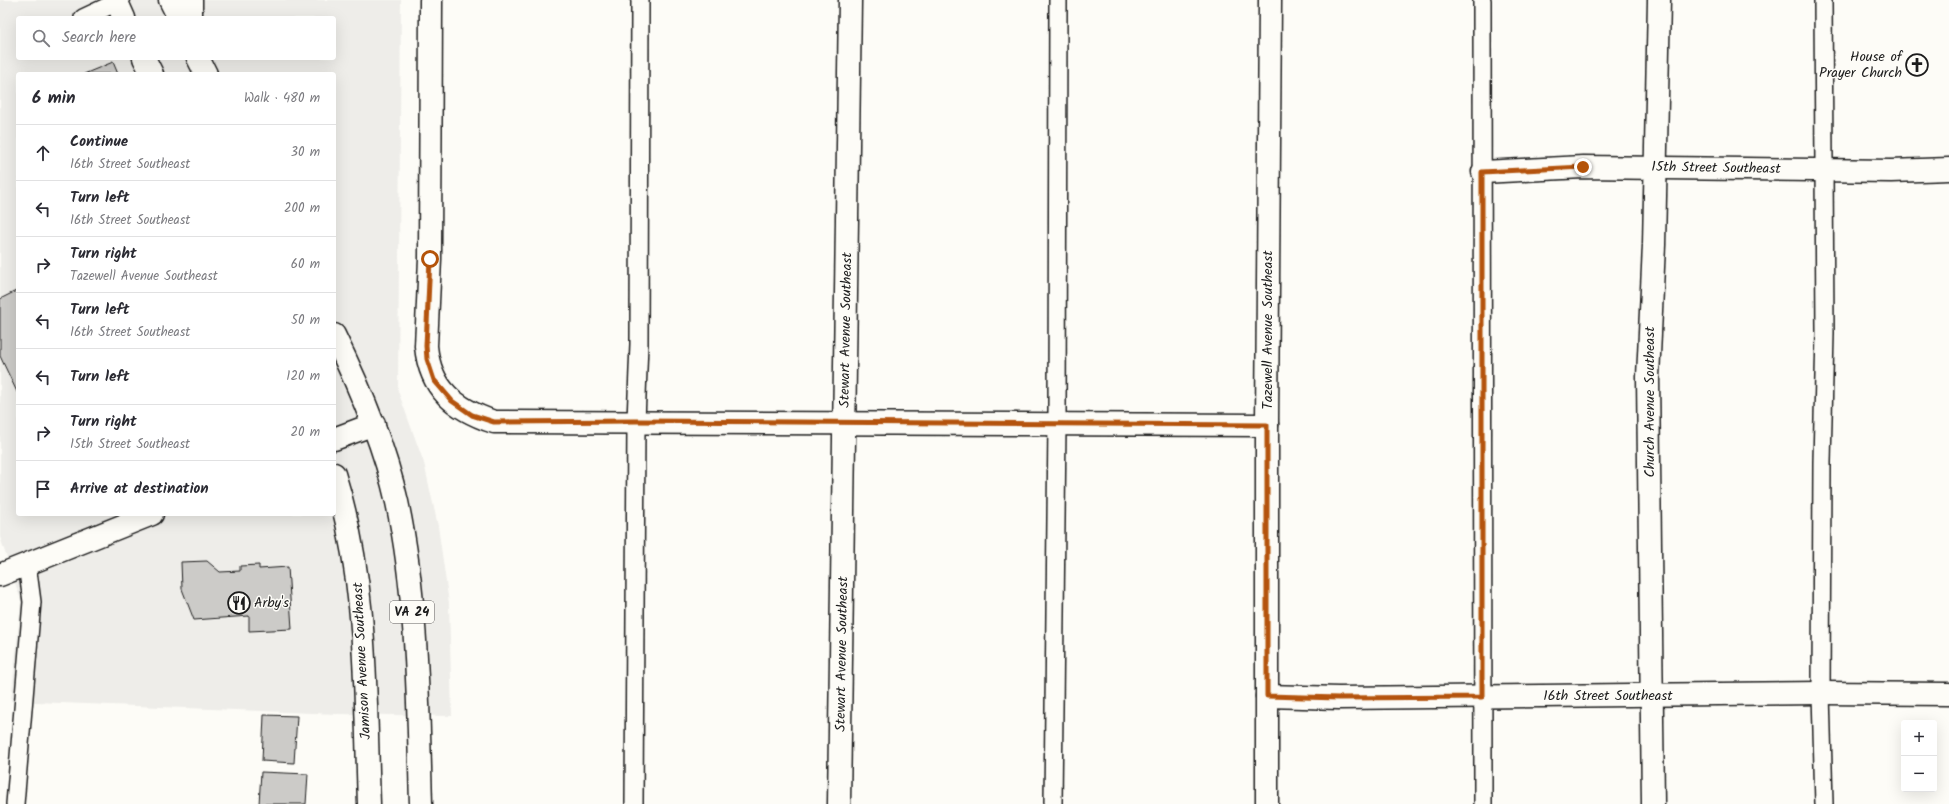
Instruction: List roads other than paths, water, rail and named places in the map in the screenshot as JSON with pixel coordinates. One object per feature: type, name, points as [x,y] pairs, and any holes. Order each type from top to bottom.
[{"type":"street","points":[[170,0],[178,16]]},
{"type":"street","points":[[191,0],[191,16]]},
{"type":"street","points":[[431,0],[430,259],[426,346],[427,359],[434,380],[457,404],[472,415],[494,422],[636,421],[1267,425]]},
{"type":"street","name":"Stewart Avenue Southeast","points":[[839,804],[850,0]]},
{"type":"street","name":"Tazewell Avenue Southeast","points":[[1267,804],[1267,425],[1270,0]]},
{"type":"street","name":"Church Avenue Southeast","points":[[1653,804],[1648,377],[1654,245],[1659,0]]},
{"type":"street","points":[[145,60],[151,72]]},
{"type":"street","points":[[199,60],[205,72]]},
{"type":"street","name":"15th Street Southeast","points":[[1482,172],[1583,167],[1891,171],[1949,168]]},
{"type":"street","name":"VA 24","points":[[336,339],[352,371],[374,424],[397,501],[409,571],[418,702],[421,804]]},
{"type":"street","points":[[336,438],[374,424]]},
{"type":"street","name":"Jamison Avenue Southeast","points":[[336,480],[343,501],[354,551],[363,629],[369,804]]},
{"type":"street","points":[[0,575],[147,516]]},
{"type":"street","name":"16th Street Southeast","points":[[1267,696],[1339,698],[1949,694]]},
{"type":"lane","points":[[634,804],[636,421],[639,337],[640,0]]},
{"type":"lane","points":[[1054,804],[1058,0]]},
{"type":"lane","points":[[1482,0],[1483,804]]},
{"type":"lane","points":[[1823,0],[1825,333],[1822,462],[1821,694],[1824,804]]},
{"type":"lane","points":[[90,16],[119,7]]},
{"type":"lane","points":[[15,804],[32,602],[26,564]]},
{"type":"place","name":"House of Prayer Church","points":[[1917,65]]},
{"type":"place","name":"Arby's","points":[[239,603]]}]
